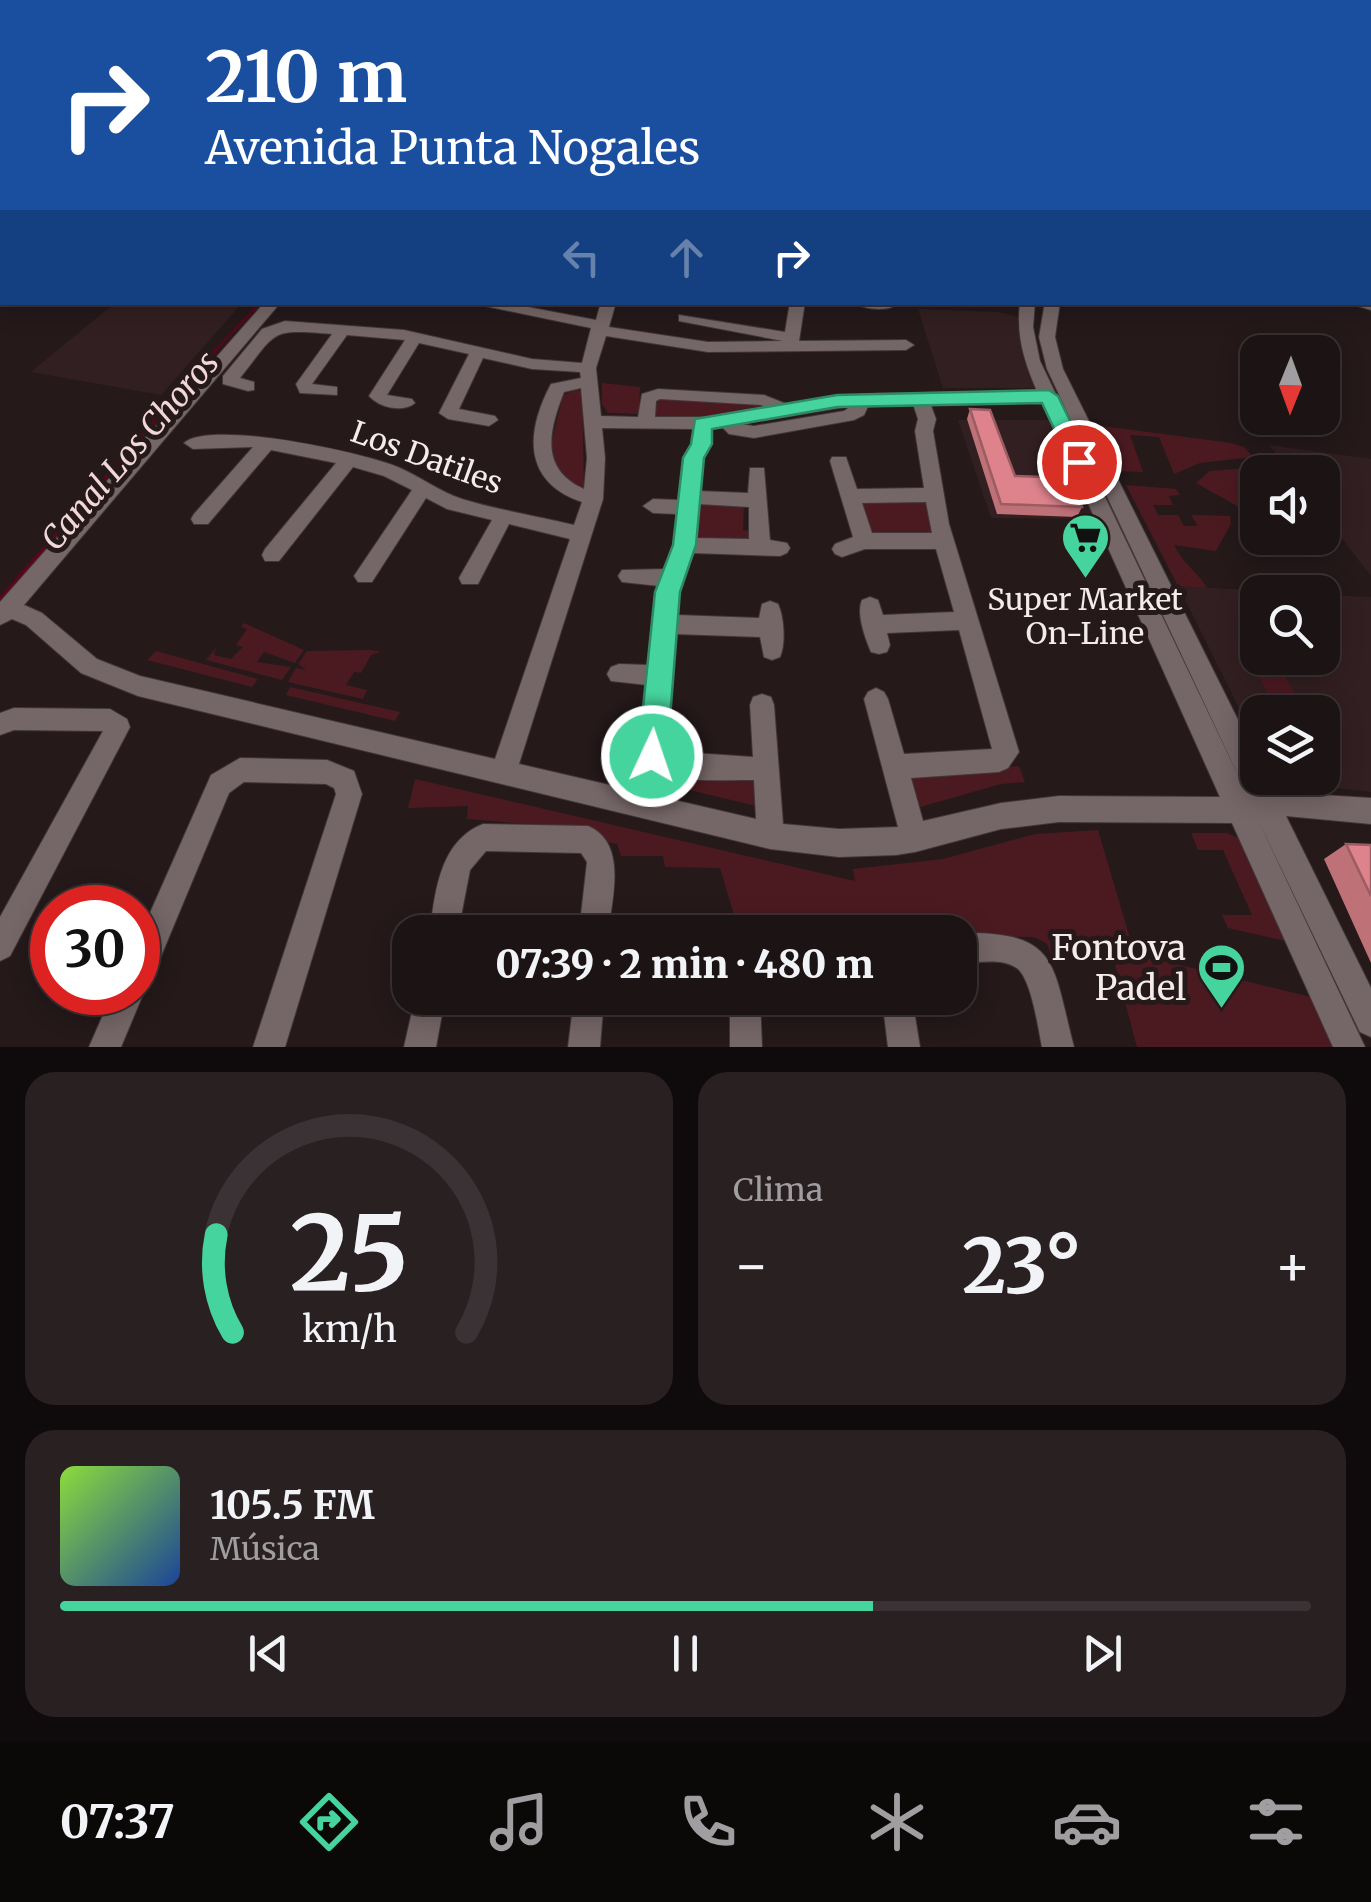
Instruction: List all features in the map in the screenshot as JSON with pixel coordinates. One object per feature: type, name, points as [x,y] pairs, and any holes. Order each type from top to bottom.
[{"type":"street","points":[[271,305],[4,613],[34,619],[90,666],[122,681],[770,836],[839,843],[915,838],[1040,810],[1253,807],[1371,812]]},
{"type":"street","points":[[493,305],[601,323],[643,338],[695,346],[906,345]]},
{"type":"street","points":[[791,343],[797,305]]},
{"type":"street","points":[[1028,305],[1029,351],[1049,396],[1253,807],[1371,1022]]},
{"type":"street","points":[[1052,305],[1047,337],[1055,370],[1253,807],[1349,1047]]},
{"type":"street","points":[[684,318],[791,343]]},
{"type":"street","points":[[503,774],[593,499],[588,370],[601,323]]},
{"type":"street","points":[[248,386],[229,382],[271,330],[285,326],[344,328],[414,337],[541,366],[588,370]]},
{"type":"street","points":[[331,391],[304,386],[344,328]]},
{"type":"street","points":[[406,404],[378,396],[414,337]]},
{"type":"street","points":[[478,352],[448,413],[488,420]]},
{"type":"street","points":[[588,370],[557,388],[544,429],[543,455],[548,474],[557,484],[593,499]]},
{"type":"street","points":[[646,423],[648,398],[658,394],[764,400],[785,410]]},
{"type":"street","points":[[592,422],[646,423],[694,436],[726,420],[863,399],[916,410],[1049,396]]},
{"type":"street","points":[[726,420],[736,430],[754,432],[848,416],[858,411],[863,399]]},
{"type":"street","points":[[895,767],[999,760],[1005,756],[944,541],[916,410]]},
{"type":"street","points":[[694,436],[684,545],[671,578],[664,624],[655,761],[676,766],[766,769]]},
{"type":"street","name":"Los Datiles","points":[[192,443],[267,443],[349,459],[391,471],[454,504],[582,530]]},
{"type":"street","points":[[200,519],[267,443]]},
{"type":"street","points":[[272,555],[349,459]]},
{"type":"street","points":[[839,462],[864,541]]},
{"type":"street","points":[[684,545],[770,548],[758,500],[757,473]]},
{"type":"street","points":[[365,576],[423,488]]},
{"type":"street","points":[[851,496],[935,496]]},
{"type":"street","points":[[653,506],[758,500]]},
{"type":"street","points":[[470,578],[504,516]]},
{"type":"street","points":[[842,548],[864,541],[944,541]]},
{"type":"street","points":[[629,576],[671,578]]},
{"type":"street","points":[[874,625],[967,621]]},
{"type":"street","points":[[664,624],[771,630]]},
{"type":"street","points":[[619,674],[658,676]]},
{"type":"street","points":[[876,699],[915,838]]},
{"type":"street","points":[[762,705],[770,836]]},
{"type":"street","points":[[0,724],[14,719],[110,720],[118,727],[0,946]]},
{"type":"street","points":[[160,923],[220,784],[230,774],[240,770],[327,772],[345,780],[349,794],[269,1047]]},
{"type":"street","points":[[448,915],[460,856],[472,842],[483,837],[588,840],[598,848],[601,859],[596,915]]},
{"type":"street","points":[[977,948],[1018,949],[1031,957],[1038,968],[1058,1047]]},
{"type":"street","points":[[106,1047],[119,1015]]},
{"type":"street","points":[[420,1047],[427,1015]]},
{"type":"street","points":[[584,1047],[587,1015]]},
{"type":"street","points":[[745,1015],[746,1047]]},
{"type":"street","points":[[899,1015],[904,1047]]},
{"type":"shaded area","points":[[112,305],[240,305],[161,395],[31,372]]},
{"type":"shaded area","points":[[918,309],[998,312],[1018,317],[1023,358],[1038,388],[943,388]]},
{"type":"shaded area","points":[[602,383],[640,387],[639,414],[608,413],[602,404]]},
{"type":"shaded area","points":[[577,389],[582,392],[584,488],[579,490],[560,480],[550,449],[563,395]]},
{"type":"shaded area","points":[[653,399],[762,403],[765,407],[704,417],[652,419]]},
{"type":"shaded area","points":[[958,420],[1053,420],[1096,519],[991,518]]},
{"type":"shaded area","points":[[1095,425],[1231,443],[1244,447],[1251,455],[1200,463],[1174,474],[1159,437],[1130,435],[1143,472],[1118,471]]},
{"type":"shaded area","points":[[1269,445],[1371,459],[1371,576],[1340,536],[1340,455],[1277,455]]},
{"type":"shaded area","points":[[1240,469],[1240,513],[1237,506],[1196,483],[1210,471]]},
{"type":"shaded area","points":[[1126,485],[1176,489],[1180,495],[1169,496],[1173,505],[1153,505],[1158,515],[1178,515],[1184,526],[1198,526],[1191,515],[1230,516],[1231,524],[1216,551],[1174,545],[1207,588],[1178,586]]},
{"type":"shaded area","points":[[698,500],[744,501],[743,530],[755,532],[755,540],[695,539]]},
{"type":"shaded area","points":[[927,500],[936,536],[868,535],[859,501]]},
{"type":"shaded area","points":[[1178,586],[1240,589],[1240,675],[1340,675],[1340,596],[1371,597],[1371,792],[1340,788],[1340,695],[1240,695],[1240,710]]},
{"type":"shaded area","points":[[244,623],[304,650],[295,663],[264,652],[257,662],[291,667],[282,680],[206,660],[216,648],[214,655],[231,659],[243,647],[236,645],[247,629],[241,627]]},
{"type":"shaded area","points":[[156,651],[258,679],[252,687],[147,660]]},
{"type":"shaded area","points":[[307,651],[381,652],[371,655],[361,673],[354,672],[346,685],[367,690],[363,699],[288,682],[296,668],[306,670],[298,664]]},
{"type":"shaded area","points":[[1258,675],[1284,675],[1295,695],[1269,695]]},
{"type":"shaded area","points":[[290,687],[400,712],[395,721],[286,695]]},
{"type":"shaded area","points":[[654,766],[756,777],[760,807],[652,781]]},
{"type":"shaded area","points":[[1019,766],[1025,782],[1001,784],[920,807],[909,775]]},
{"type":"shaded area","points":[[415,779],[855,881],[853,869],[943,859],[1035,834],[1098,830],[1134,952],[1106,944],[1108,957],[1052,958],[1047,944],[1034,937],[977,936],[977,915],[734,915],[720,868],[665,867],[663,856],[621,856],[617,844],[554,833],[552,826],[467,819],[468,806],[408,808]]},
{"type":"shaded area","points":[[1191,833],[1227,833],[1238,838],[1285,941],[1228,928],[1222,915],[1252,915],[1223,850],[1198,850]]},
{"type":"shaded area","name":"Fontova Padel","points":[[1152,958],[1311,997],[1333,1047],[1137,1047],[1114,961]]},
{"type":"building","points":[[970,409],[990,410],[1015,476],[1069,478],[1082,507],[1001,504]]},
{"type":"building","points":[[1346,844],[1371,845],[1371,896]]},
{"type":"waterway","name":"Canal Los Choros","points":[[214,352],[258,305]]},
{"type":"waterway","name":"Canal Los Choros","points":[[0,599],[216,350]]},
{"type":"place","name":"Super Market On-Line","points":[[1085,580]]},
{"type":"place","name":"Fontova Padel","points":[[1221,1010]]},
{"type":"route","points":[[652,756],[668,592],[687,533],[693,458],[702,444],[702,424],[837,401],[1049,396],[1079,462]]}]
